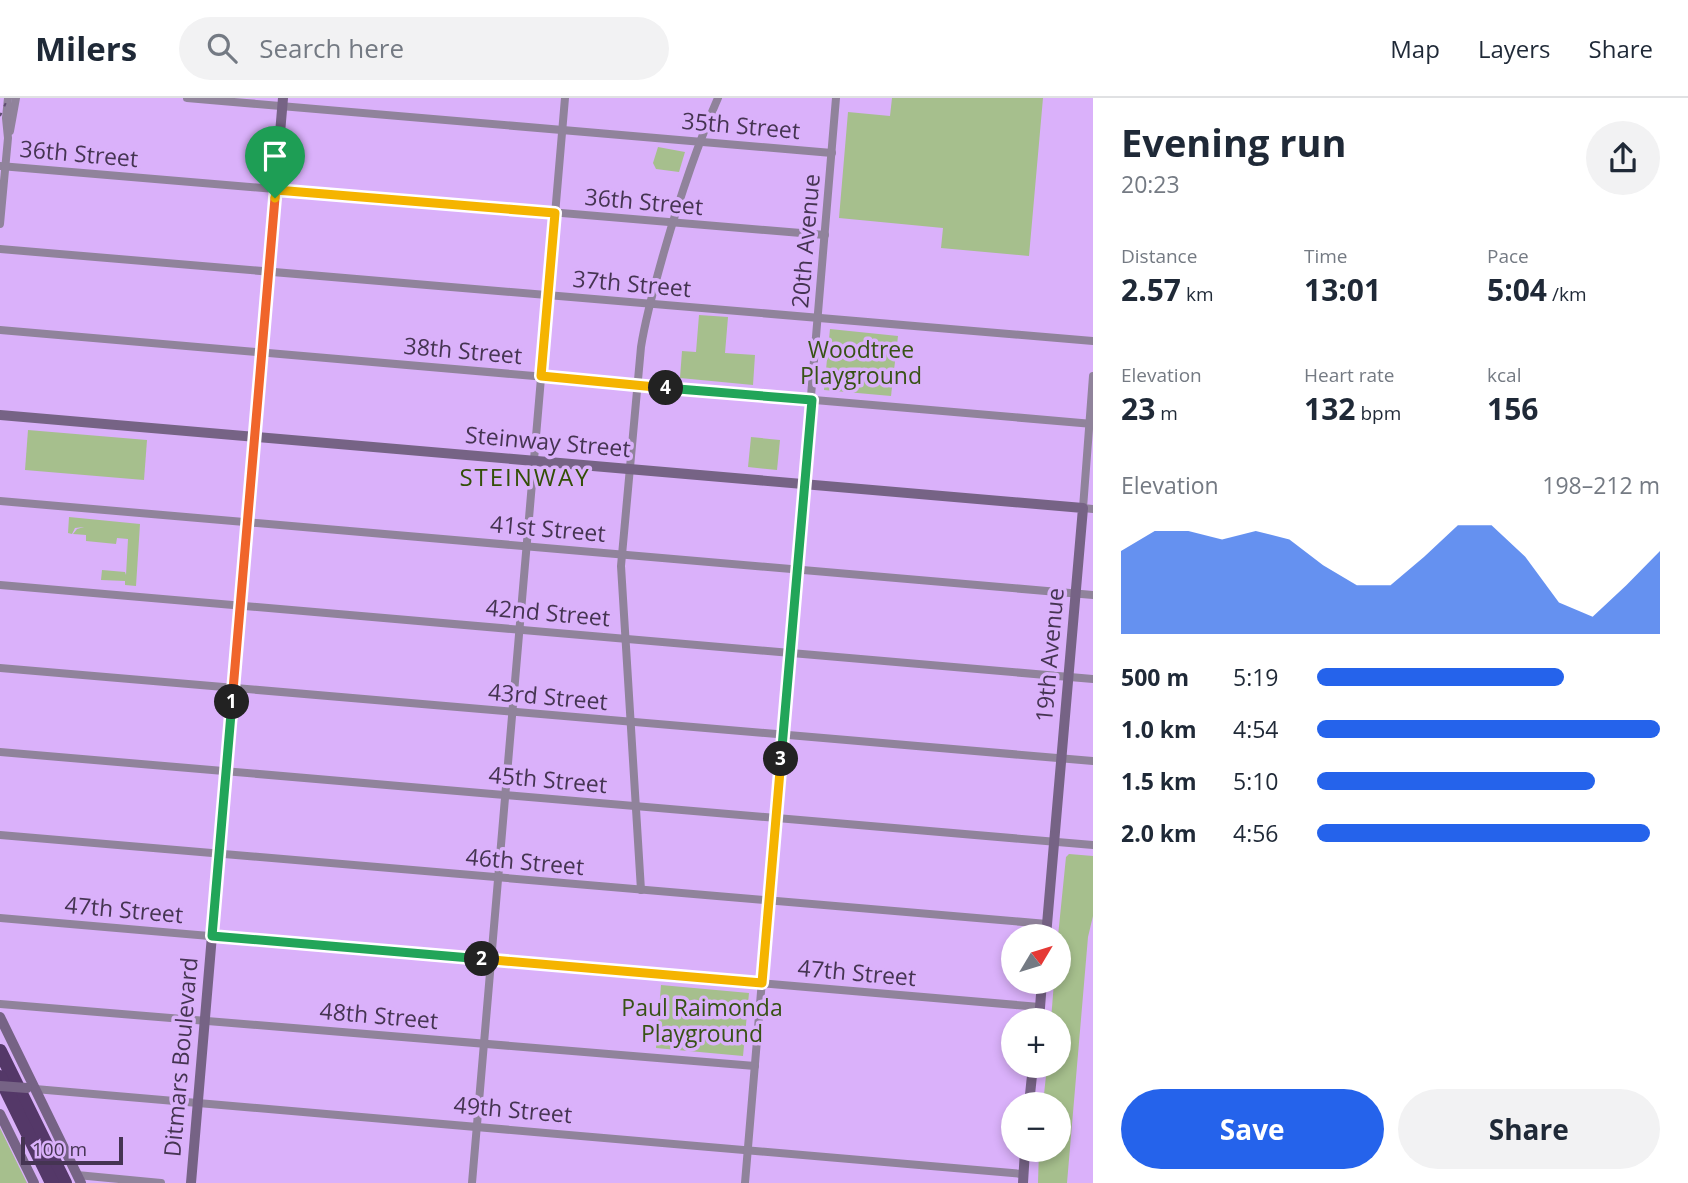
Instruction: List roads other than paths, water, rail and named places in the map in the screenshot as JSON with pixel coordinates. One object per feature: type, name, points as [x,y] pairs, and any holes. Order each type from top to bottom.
[{"type":"highway","points":[[0,1051],[75,1180]]},
{"type":"highway","points":[[0,1077],[52,1183]]},
{"type":"street","points":[[8,98],[8,138]]},
{"type":"street","points":[[0,224],[3,166],[16,98]]},
{"type":"street","name":"35th Street","points":[[187,98],[283,102],[831,153]]},
{"type":"street","points":[[472,1183],[565,98]]},
{"type":"street","points":[[641,890],[624,638],[622,554],[641,347],[650,303],[673,223],[700,140],[718,98]]},
{"type":"street","name":"20th Avenue","points":[[745,1183],[836,98]]},
{"type":"street","name":"Ditmars Boulevard","points":[[191,1183],[283,102]]},
{"type":"street","name":"36th Street","points":[[3,166],[825,235]]},
{"type":"street","name":"37th Street","points":[[0,249],[1093,341]]},
{"type":"street","name":"38th Street","points":[[0,330],[1091,424]]},
{"type":"street","name":"19th Avenue","points":[[1047,924],[1075,593],[1088,509],[1093,376]]},
{"type":"street","name":"Steinway Street","points":[[0,415],[1088,509]]},
{"type":"street","name":"41st Street","points":[[0,501],[1093,595]]},
{"type":"street","name":"42nd Street","points":[[0,585],[1093,679]]},
{"type":"street","name":"43rd Street","points":[[0,667],[1093,761]]},
{"type":"street","name":"45th Street","points":[[0,752],[1093,845]]},
{"type":"street","name":"46th Street","points":[[0,835],[1047,924]]},
{"type":"street","name":"47th Street","points":[[0,918],[1040,1007]]},
{"type":"street","points":[[1040,1007],[1041,994]]},
{"type":"street","name":"48th Street","points":[[0,1003],[755,1066]]},
{"type":"street","points":[[0,1017],[75,1180],[161,1183]]},
{"type":"street","name":"49th Street","points":[[0,1086],[748,1150],[1023,1178]]},
{"type":"street","points":[[0,1114],[34,1183]]},
{"type":"railway","points":[[0,116],[8,98]]},
{"type":"district","name":"STEINWAY","points":[[525,476]]},
{"type":"park label","name":"Woodtree Playground","points":[[861,362]]},
{"type":"park label","name":"Paul Raimonda Playground","points":[[702,1020]]}]
